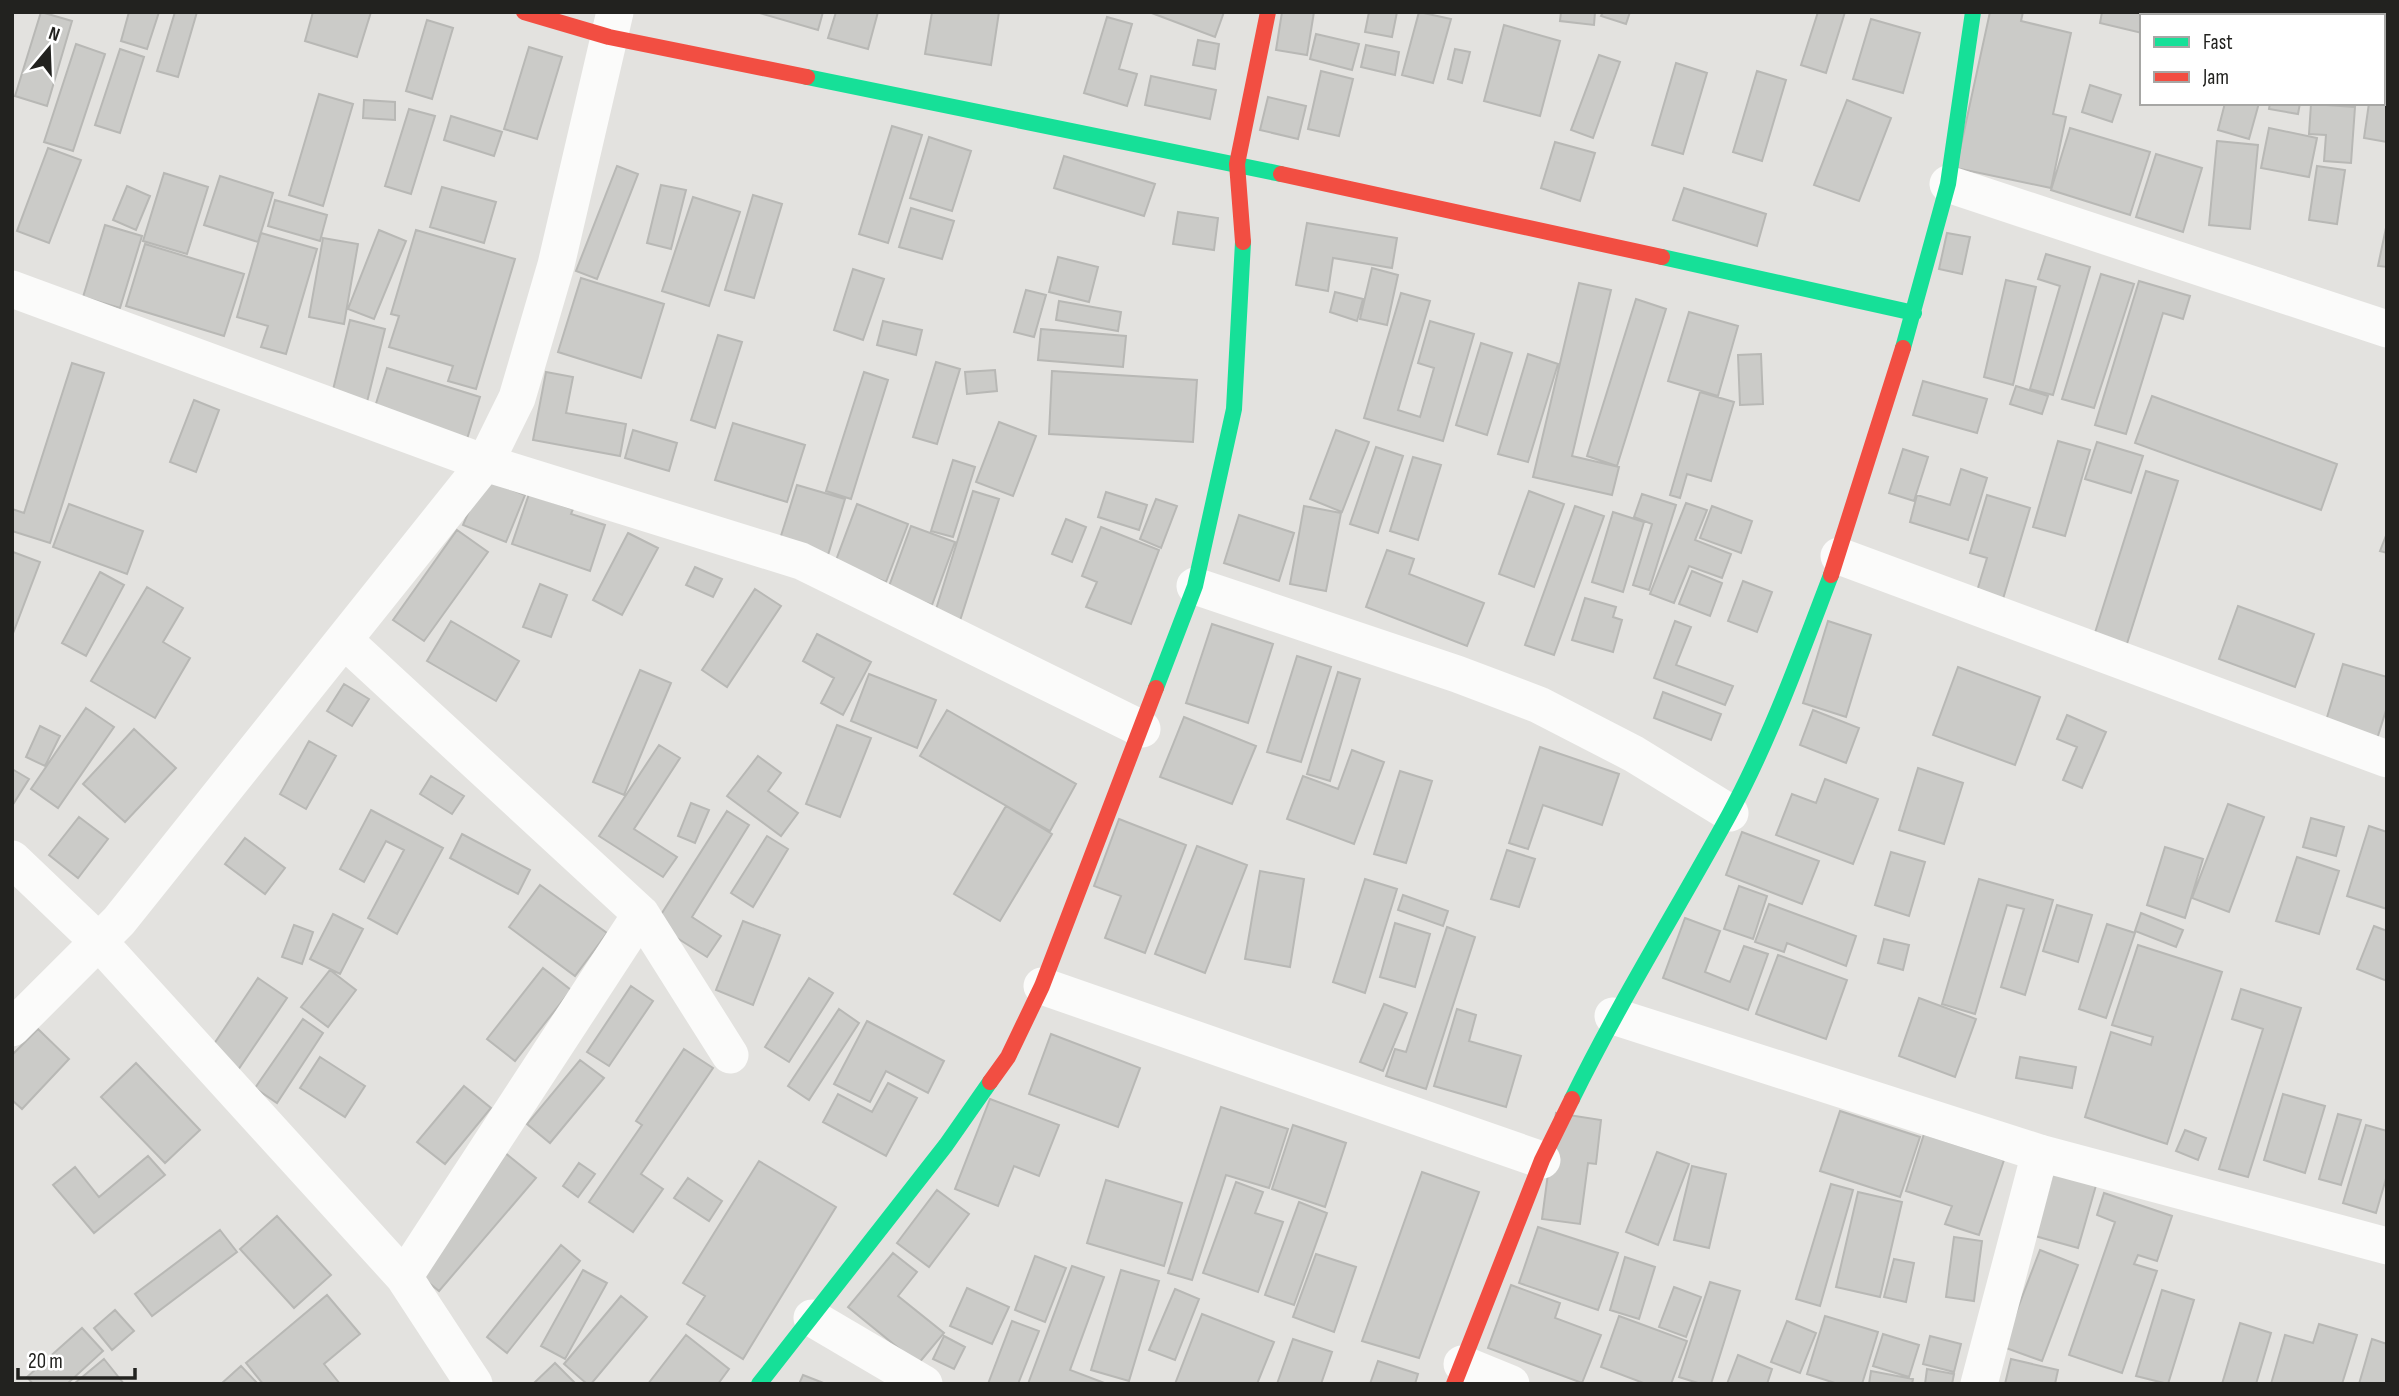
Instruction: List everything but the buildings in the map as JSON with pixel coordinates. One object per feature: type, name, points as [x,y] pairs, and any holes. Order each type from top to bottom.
[{"type":"street","points":[[524,12],[612,25],[1914,313]]},
{"type":"street","points":[[759,1384],[946,1144],[1008,1057],[1042,986],[1142,729],[1195,586],[1234,409],[1244,248],[1237,164],[1268,12]]},
{"type":"street","points":[[1511,1384],[1458,1374],[1542,1160],[1613,1016],[1730,813],[1782,701],[1839,556],[1914,313],[1948,184],[1973,12]]},
{"type":"street","points":[[12,1028],[99,942],[485,463],[517,398],[556,265],[612,25]]},
{"type":"street","points":[[1948,184],[2387,329]]},
{"type":"street","points":[[12,289],[485,463],[801,561],[1142,729]]},
{"type":"street","points":[[1839,556],[2387,759]]},
{"type":"street","points":[[1195,586],[1457,674],[1539,705],[1634,754],[1730,813]]},
{"type":"street","points":[[344,640],[641,914],[730,1055]]},
{"type":"street","points":[[12,859],[99,942],[404,1277],[474,1384]]},
{"type":"street","points":[[404,1277],[641,914]]},
{"type":"street","points":[[1042,986],[1542,1160]]},
{"type":"street","points":[[1613,1016],[2040,1153],[2387,1246]]},
{"type":"street","points":[[1979,1384],[2040,1153]]},
{"type":"street","points":[[812,1318],[923,1384]]},
{"type":"traffic: fast","points":[[1903,348],[1948,184],[1973,12]]},
{"type":"traffic: fast","points":[[807,77],[1281,174]]},
{"type":"traffic: fast","points":[[1156,688],[1195,586],[1234,409],[1243,242]]},
{"type":"traffic: fast","points":[[1662,257],[1914,313]]},
{"type":"traffic: fast","points":[[1572,1099],[1609,1027],[1744,786],[1784,697],[1831,575]]},
{"type":"traffic: fast","points":[[759,1384],[946,1145],[990,1082]]},
{"type":"traffic: jam","points":[[524,12],[609,37],[807,77]]},
{"type":"traffic: jam","points":[[1243,242],[1237,164],[1268,12]]},
{"type":"traffic: jam","points":[[1281,174],[1662,257]]},
{"type":"traffic: jam","points":[[1831,575],[1903,348]]},
{"type":"traffic: jam","points":[[990,1082],[1008,1057],[1042,986],[1156,688]]},
{"type":"traffic: jam","points":[[1454,1384],[1542,1160],[1572,1099]]}]
